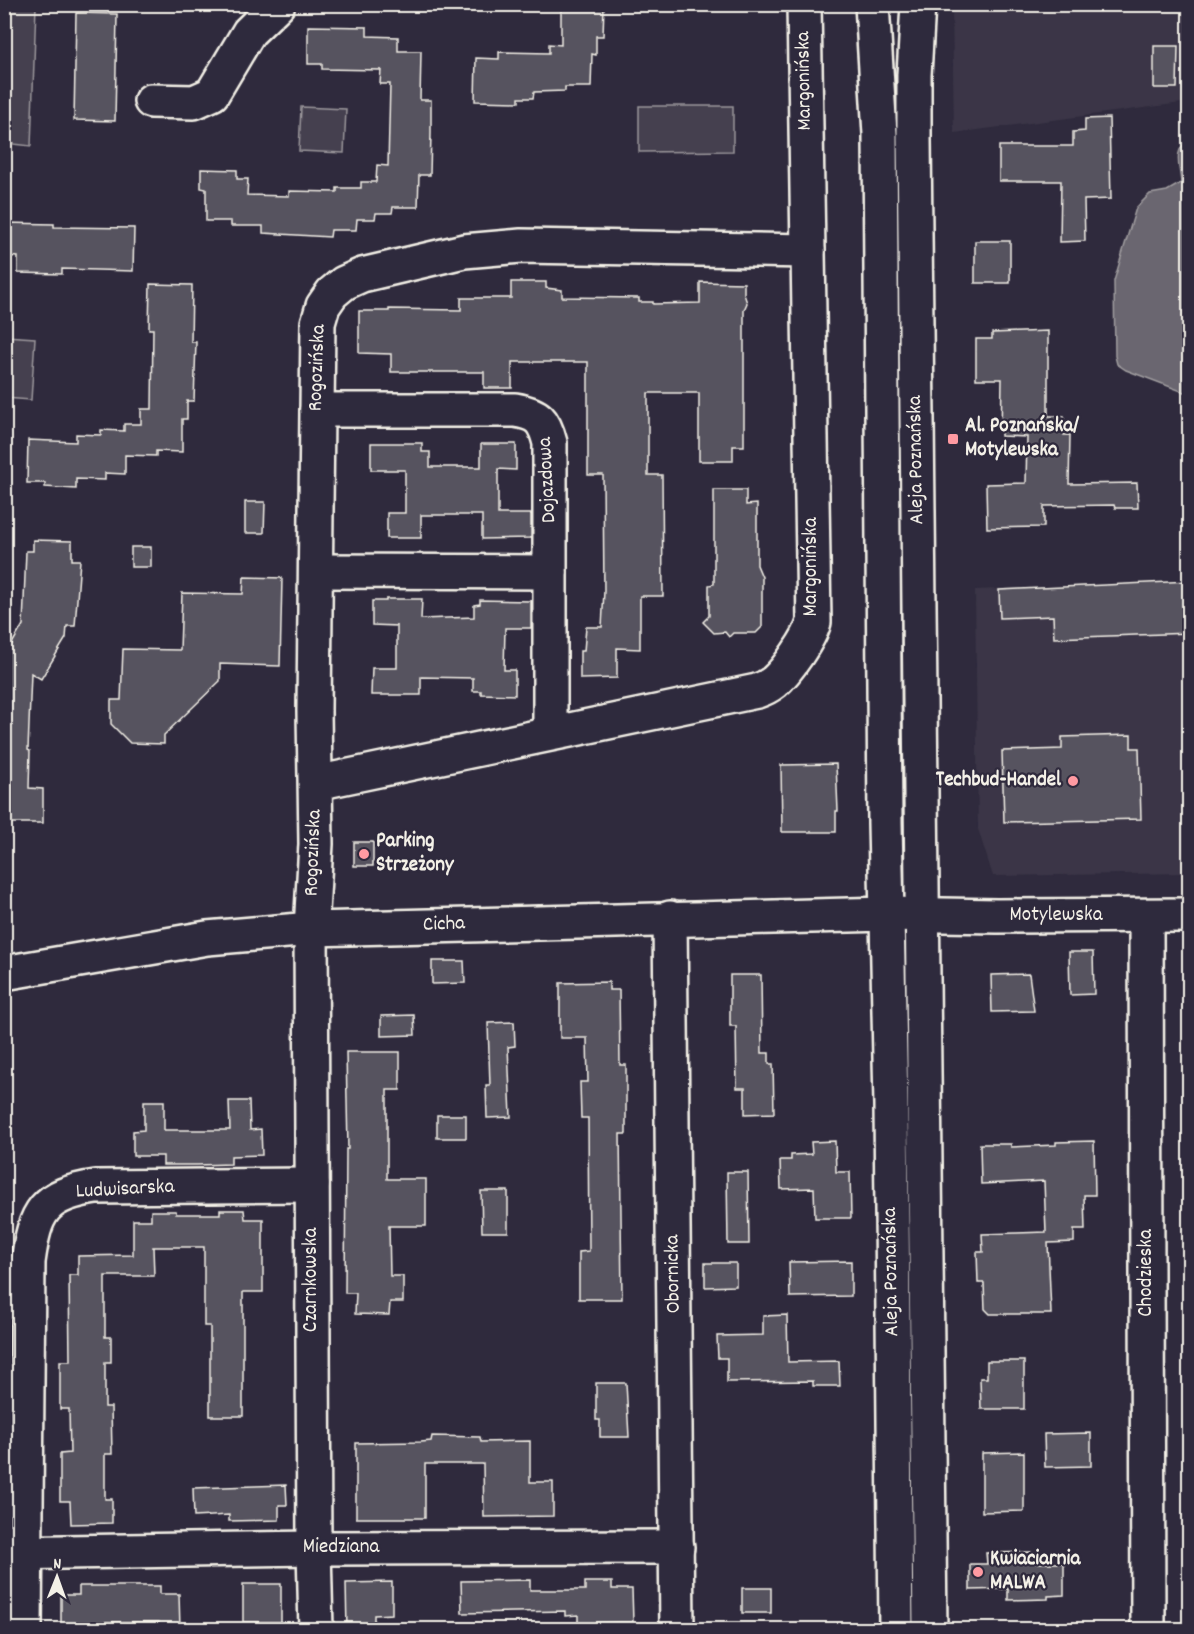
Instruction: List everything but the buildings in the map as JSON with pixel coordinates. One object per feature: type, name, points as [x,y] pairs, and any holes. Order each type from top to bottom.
[{"type":"street","points":[[151,101],[194,102],[212,94],[249,32],[278,4]]},
{"type":"street","name":"Margonińska","points":[[316,783],[758,692],[776,681],[812,631],[814,622],[804,4]]},
{"type":"street","name":"Aleja Poznańska","points":[[872,4],[879,124],[896,1629]]},
{"type":"street","name":"Aleja Poznańska","points":[[918,4],[914,105],[930,1629]]},
{"type":"street","name":"Rogozińska","points":[[311,929],[316,844],[314,711],[318,323],[322,306],[344,283],[362,275],[464,251],[521,246],[808,251]]},
{"type":"street","name":"Dojazdowa","points":[[317,410],[515,410],[530,412],[540,418],[547,430],[550,443],[550,733]]},
{"type":"street","points":[[316,571],[550,572]]},
{"type":"street","points":[[887,914],[922,915]]},
{"type":"street","name":"Cicha","points":[[4,973],[207,938],[311,929],[887,914]]},
{"type":"street","name":"Motylewska","points":[[922,915],[1190,915]]},
{"type":"street","name":"Chodzieska","points":[[1146,916],[1148,1629]]},
{"type":"street","name":"Obornicka","points":[[670,918],[677,1629]]},
{"type":"street","name":"Czarnkowska","points":[[311,929],[316,1629]]},
{"type":"street","name":"Ludwisarska","points":[[25,1629],[15,1553],[28,1262],[35,1223],[45,1206],[68,1193],[96,1187],[312,1185]]},
{"type":"street","name":"Miedziana","points":[[15,1553],[314,1548],[677,1547]]},
{"type":"shaded area","points":[[5,4],[36,5],[31,146],[5,143]]},
{"type":"shaded area","points":[[952,5],[1189,5],[1189,102],[954,133]]},
{"type":"shaded area","points":[[639,106],[733,106],[733,151],[639,152]]},
{"type":"shaded area","points":[[301,107],[346,109],[344,153],[299,151]]},
{"type":"shaded area","points":[[1189,140],[1189,394],[1126,370],[1117,364],[1114,281],[1136,208],[1150,194],[1167,191],[1181,183],[1179,154],[1180,149]]},
{"type":"shaded area","points":[[5,336],[35,338],[31,400],[5,398]]},
{"type":"shaded area","points":[[1189,581],[1189,873],[993,876],[978,829],[975,590]]},
{"type":"place","name":"Al. Poznańska/ Motylewska","points":[[953,439]]},
{"type":"place","name":"Techbud-Handel","points":[[1073,781]]},
{"type":"place","name":"Parking Strzeżony","points":[[364,854]]},
{"type":"place","name":"Kwiaciarnia MALWA","points":[[978,1572]]}]
